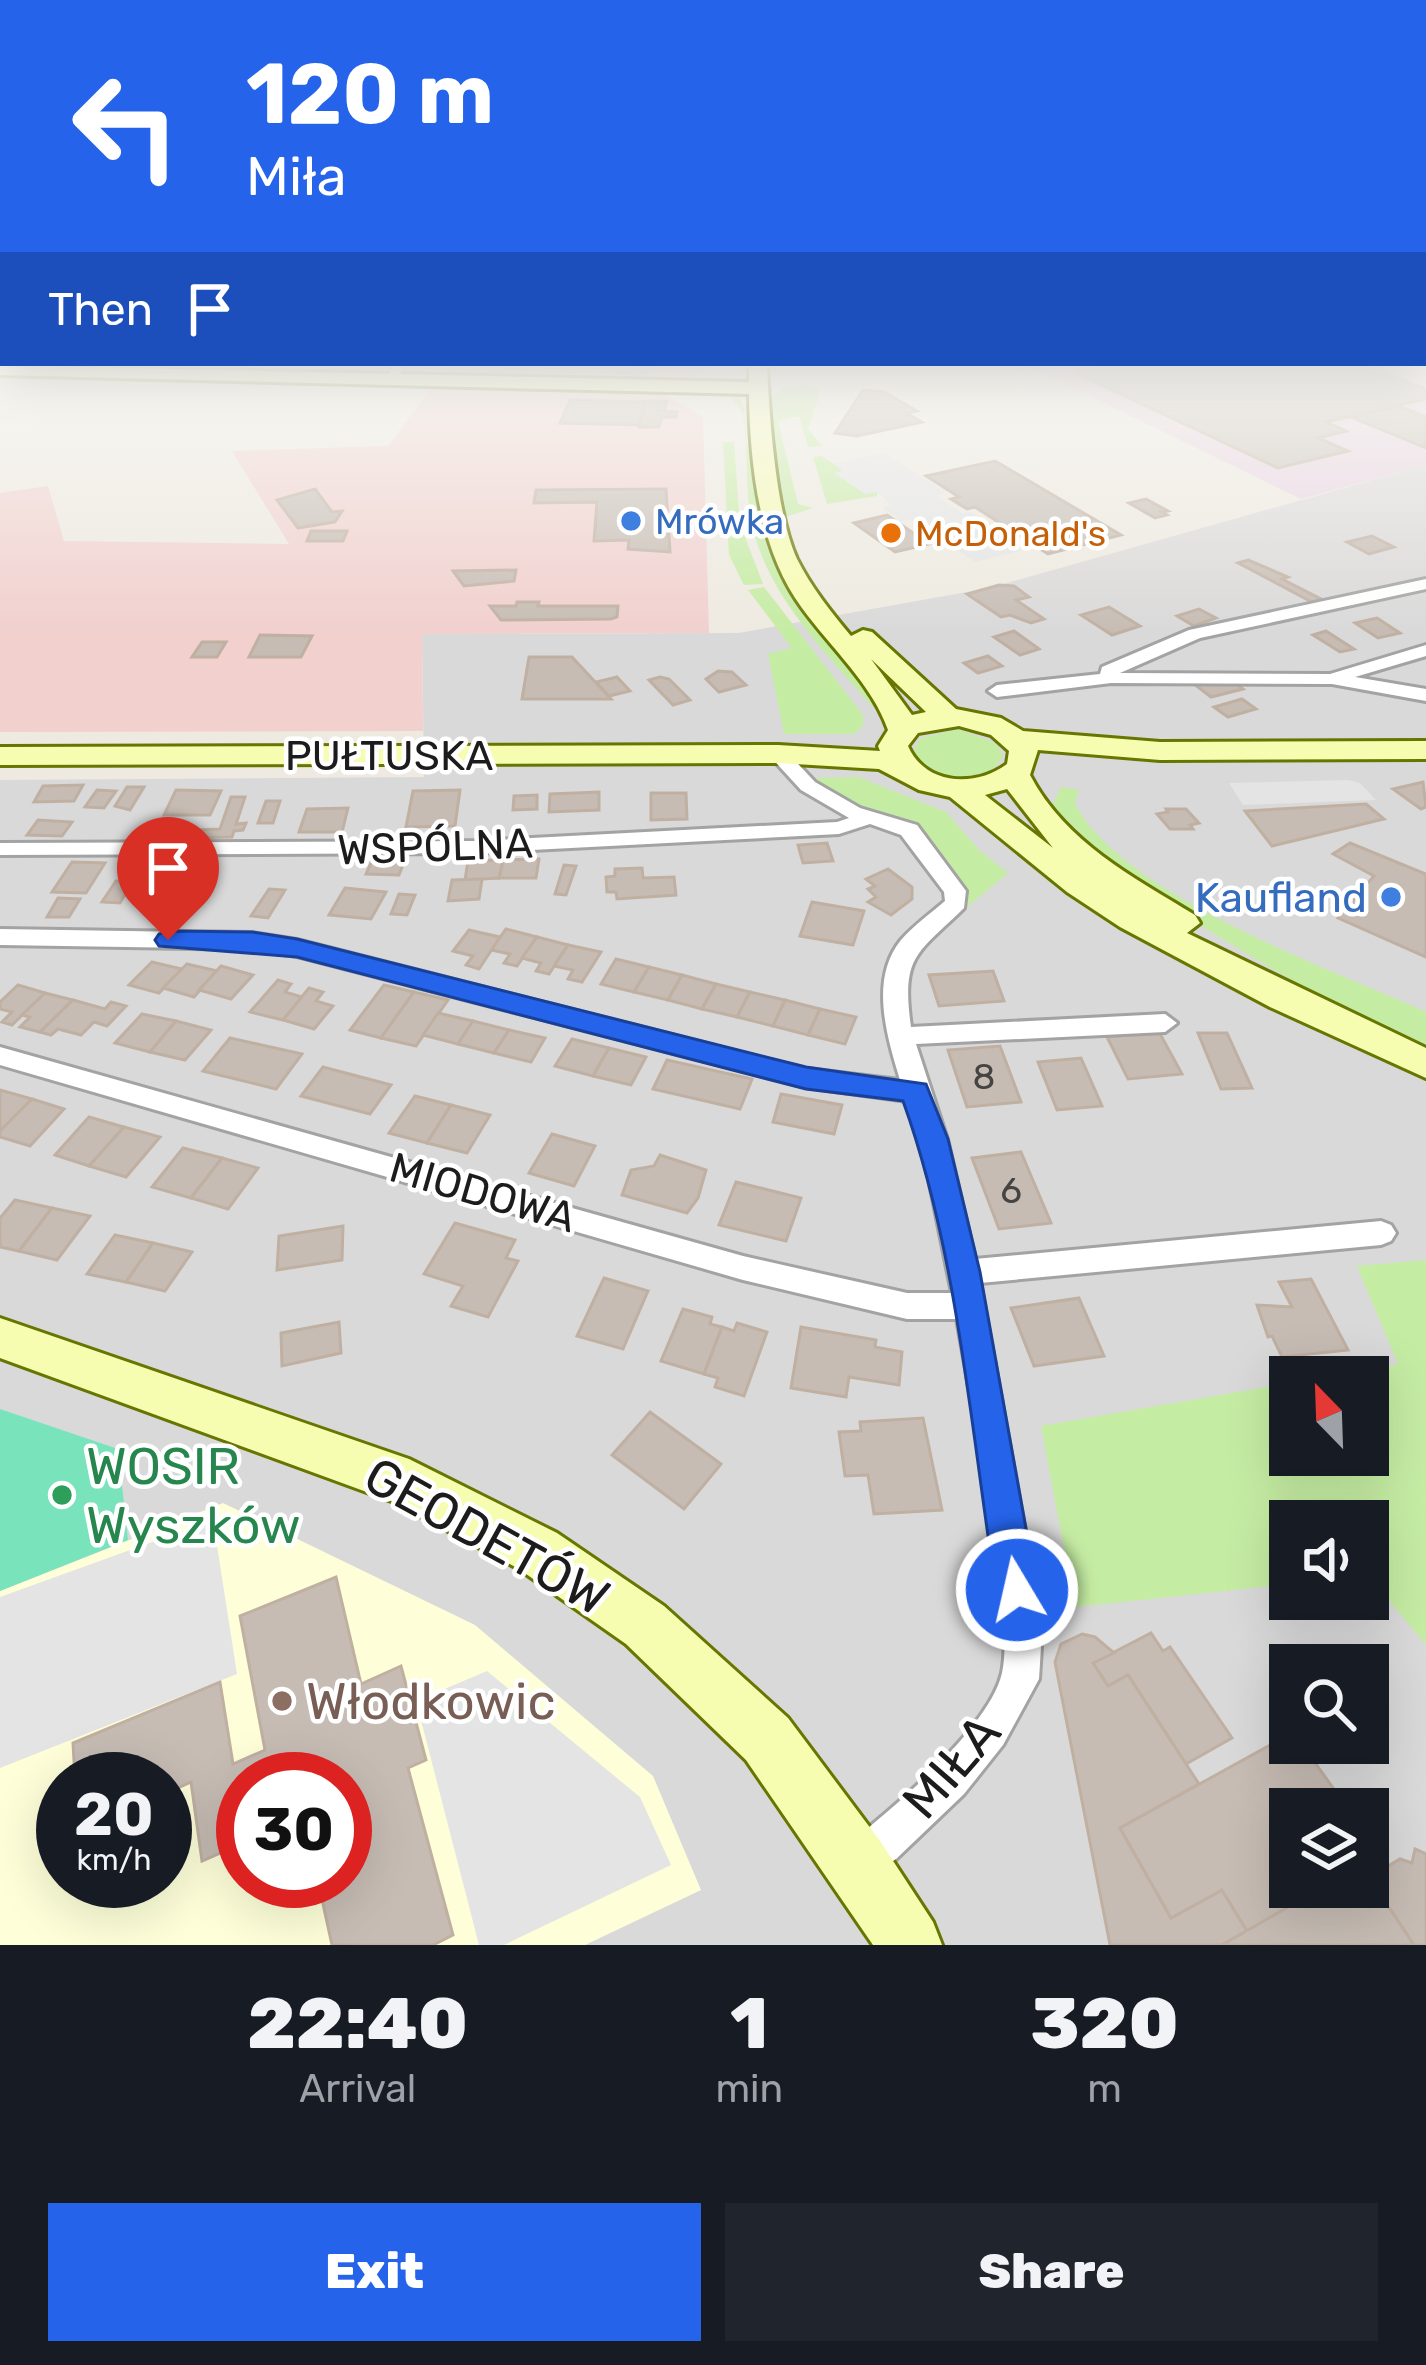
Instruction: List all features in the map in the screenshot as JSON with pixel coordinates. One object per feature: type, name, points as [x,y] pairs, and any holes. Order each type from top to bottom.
[{"type":"main road","points":[[765,453],[774,527],[793,572],[831,630],[894,706],[900,745],[932,783],[957,788],[990,786],[1018,759],[1160,751],[1426,750]]},
{"type":"main road","points":[[793,572],[948,717]]},
{"type":"main road","points":[[900,745],[923,720],[982,721],[1018,759],[1028,800],[1062,838],[1159,908],[1338,1021]]},
{"type":"main road","name":"PUŁTUSKA","points":[[0,756],[778,754],[863,758],[900,745]]},
{"type":"main road","points":[[957,788],[1079,885],[1132,920],[1426,1064]]},
{"type":"main road","name":"GEODETÓW","points":[[0,1338],[409,1483],[538,1551],[645,1625],[766,1739],[858,1863],[910,1945]]},
{"type":"street","points":[[1111,678],[1108,671],[1114,666],[1195,634],[1426,584]]},
{"type":"street","points":[[1332,679],[1426,650]]},
{"type":"street","points":[[997,691],[1111,678],[1332,679],[1426,694]]},
{"type":"street","name":"MIŁA","points":[[778,754],[808,786],[868,818],[909,830],[955,891],[956,904],[901,955],[896,979],[902,1036],[915,1092],[933,1139],[966,1289],[1017,1590],[1023,1675],[974,1753],[858,1863]]},
{"type":"street","name":"WSPÓLNA","points":[[0,849],[475,847],[839,828],[868,818]]},
{"type":"street","points":[[0,937],[252,941],[297,948],[806,1078],[915,1092]]},
{"type":"street","points":[[902,1036],[1166,1023]]},
{"type":"street","name":"MIODOWA","points":[[0,1056],[743,1268],[908,1306],[966,1289],[1381,1233]]},
{"type":"shaded area","points":[[233,453],[704,453],[709,633],[422,634],[423,731],[0,732],[0,493],[48,486],[64,541],[289,544]]},
{"type":"shaded area","points":[[883,453],[946,492],[936,496],[962,513],[971,512],[1019,541],[1010,544],[1020,551],[975,562],[912,519],[901,521],[882,508],[891,505],[877,492],[865,494],[834,473],[843,471],[833,464]]},
{"type":"shaded area","points":[[1206,453],[1426,453],[1426,465],[1301,499]]},
{"type":"shaded area","points":[[1426,465],[1426,1945],[0,1945],[0,780],[424,777],[422,634],[739,633],[989,588]]},
{"type":"shaded area","points":[[1229,783],[1360,783],[1376,800],[1243,805]]},
{"type":"shaded area","name":"Włodkowic","points":[[223,1503],[475,1625],[653,1776],[701,1890],[585,1945],[0,1945],[0,1591]]},
{"type":"shaded area","points":[[213,1520],[237,1674],[0,1768],[0,1597]]},
{"type":"shaded area","points":[[487,1671],[640,1797],[671,1865],[504,1945],[479,1945],[416,1701]]},
{"type":"green space","points":[[724,453],[735,453],[740,524],[763,584],[744,585],[729,555]]},
{"type":"green space","points":[[746,453],[772,555],[800,605],[884,704],[872,706],[786,601],[761,554],[748,501]]},
{"type":"green space","points":[[774,453],[786,453],[798,504],[813,508],[782,518]]},
{"type":"green space","points":[[821,456],[877,491],[877,496],[827,504],[813,457]]},
{"type":"green space","points":[[764,587],[863,715],[863,726],[854,734],[784,734],[768,654],[792,648],[748,590]]},
{"type":"green space","points":[[959,729],[997,744],[1003,756],[996,766],[964,778],[940,773],[919,761],[914,749],[921,738]]},
{"type":"green space","points":[[858,777],[946,812],[980,851],[1008,873],[962,911],[968,894],[921,832],[859,809],[809,778]]},
{"type":"green space","points":[[1061,787],[1079,790],[1075,803],[1099,836],[1135,868],[1181,898],[1286,952],[1426,1012],[1426,1052],[1282,975],[1119,874],[1050,811]]},
{"type":"green space","points":[[1426,1260],[1426,1645],[1389,1600],[1389,1500],[1269,1500],[1269,1586],[1075,1607],[1041,1426],[1269,1387],[1269,1476],[1389,1476],[1389,1366],[1398,1364],[1357,1266]]},
{"type":"green space","name":"WOSIR Wyszków","points":[[0,1409],[118,1449],[128,1540],[0,1591]]},
{"type":"building","points":[[1246,453],[1341,453],[1278,468]]},
{"type":"building","points":[[995,461],[1121,535],[1048,554],[975,507],[967,509],[951,499],[959,497],[926,476]]},
{"type":"building","points":[[315,489],[332,512],[342,511],[335,522],[298,528],[277,500]]},
{"type":"building","name":"Mrówka","points":[[666,489],[670,552],[628,549],[629,540],[594,541],[597,502],[534,503],[536,490]]},
{"type":"building","points":[[1146,499],[1168,511],[1162,512],[1167,515],[1155,518],[1129,503]]},
{"type":"building","name":"McDonald's","points":[[887,515],[929,544],[895,552],[854,523]]},
{"type":"building","points":[[311,531],[347,531],[343,541],[307,541]]},
{"type":"building","points":[[1372,536],[1394,547],[1369,554],[1347,542]]},
{"type":"building","points":[[1248,560],[1288,577],[1282,579],[1321,599],[1312,602],[1238,563]]},
{"type":"building","points":[[516,570],[514,581],[464,586],[453,571]]},
{"type":"building","points":[[1014,586],[1029,597],[1016,600],[1044,619],[1031,623],[1010,615],[1001,617],[967,594]]},
{"type":"building","points":[[517,602],[618,606],[617,617],[501,620],[490,606],[516,606]]},
{"type":"building","points":[[1109,607],[1140,626],[1112,635],[1081,615]]},
{"type":"building","points":[[1199,609],[1216,618],[1194,626],[1177,616]]},
{"type":"building","points":[[1377,618],[1400,633],[1378,638],[1355,623]]},
{"type":"building","points":[[1014,631],[1039,649],[1020,655],[994,637]]},
{"type":"building","points":[[1326,631],[1354,649],[1340,652],[1313,635]]},
{"type":"building","points":[[260,635],[312,636],[301,657],[249,657]]},
{"type":"building","points":[[202,642],[226,642],[217,657],[192,657]]},
{"type":"building","points":[[988,656],[1002,666],[978,673],[964,663]]},
{"type":"building","points":[[529,657],[572,657],[611,699],[522,699]]},
{"type":"building","points":[[718,671],[732,672],[746,685],[719,692],[706,679]]},
{"type":"building","points":[[1226,676],[1243,689],[1211,697],[1194,684]]},
{"type":"building","points":[[617,677],[630,691],[609,696],[596,682]]},
{"type":"building","points":[[669,679],[690,700],[673,705],[649,680]]},
{"type":"building","points":[[1242,699],[1256,709],[1228,717],[1214,707]]},
{"type":"building","points":[[1423,782],[1426,807],[1421,809],[1393,789]]},
{"type":"building","points":[[83,785],[74,801],[34,802],[43,786]]},
{"type":"building","points":[[127,787],[144,787],[130,810],[115,806]]},
{"type":"building","points":[[97,790],[116,791],[104,808],[85,807]]},
{"type":"building","points":[[176,790],[221,791],[210,815],[164,815]]},
{"type":"building","points":[[460,790],[455,826],[406,827],[413,791]]},
{"type":"building","points":[[599,792],[599,810],[549,812],[550,794]]},
{"type":"building","points":[[651,793],[686,793],[687,819],[651,820]]},
{"type":"building","points":[[537,795],[537,809],[513,810],[514,796]]},
{"type":"building","points":[[231,797],[245,797],[236,824],[246,823],[243,830],[234,831],[232,837],[195,838],[198,830],[220,829]]},
{"type":"building","points":[[266,801],[280,801],[273,823],[258,823]]},
{"type":"building","points":[[1366,804],[1384,819],[1272,846],[1245,811]]},
{"type":"building","points":[[348,808],[342,832],[299,832],[307,809]]},
{"type":"building","points":[[1166,809],[1186,809],[1199,823],[1190,825],[1193,829],[1170,829],[1157,814],[1168,812]]},
{"type":"building","points":[[38,820],[72,822],[62,836],[27,835]]},
{"type":"building","points":[[827,843],[833,861],[803,863],[798,845]]},
{"type":"building","name":"Kaufland","points":[[1350,843],[1426,874],[1426,957],[1338,918],[1374,876],[1333,854]]},
{"type":"building","points":[[374,856],[406,857],[399,875],[366,874]]},
{"type":"building","points":[[539,859],[536,878],[499,878],[503,860]]},
{"type":"building","points":[[503,860],[499,878],[465,880],[468,861]]},
{"type":"building","points":[[72,862],[105,863],[86,893],[52,892]]},
{"type":"building","points":[[564,865],[576,866],[566,895],[555,894]]},
{"type":"building","points":[[158,868],[195,871],[178,898],[140,895]]},
{"type":"building","points":[[642,868],[643,878],[674,877],[676,895],[617,899],[616,892],[607,892],[606,877],[615,876],[615,869]]},
{"type":"building","points":[[888,869],[912,887],[912,899],[891,915],[868,902],[876,897],[868,889],[875,886],[866,879]]},
{"type":"building","points":[[482,879],[479,899],[448,901],[452,880]]},
{"type":"building","points":[[116,881],[133,881],[120,903],[102,902]]},
{"type":"building","points":[[345,888],[386,892],[371,919],[329,915]]},
{"type":"building","points":[[269,889],[285,890],[268,918],[251,916]]},
{"type":"building","points":[[399,894],[415,895],[407,915],[391,914]]},
{"type":"building","points":[[58,898],[80,899],[69,917],[47,917]]},
{"type":"building","points":[[812,902],[864,911],[853,945],[800,936]]},
{"type":"building","points":[[506,929],[537,937],[517,966],[504,963],[510,954],[491,950]]},
{"type":"building","points":[[469,930],[500,937],[479,969],[466,965],[473,956],[453,951]]},
{"type":"building","points":[[537,937],[568,945],[549,974],[536,971],[541,963],[522,958]]},
{"type":"building","points":[[568,945],[601,952],[582,982],[568,979],[573,970],[554,966]]},
{"type":"building","points":[[616,959],[649,967],[634,992],[601,984]]},
{"type":"building","points":[[152,962],[182,969],[159,993],[129,985]]},
{"type":"building","points":[[187,964],[217,971],[194,997],[163,988]]},
{"type":"building","points":[[221,966],[253,975],[231,999],[199,990]]},
{"type":"building","points":[[649,967],[682,975],[668,1000],[634,992]]},
{"type":"building","points":[[993,971],[1004,1001],[939,1006],[929,975]]},
{"type":"building","points":[[682,975],[716,984],[702,1009],[668,1000]]},
{"type":"building","points":[[278,980],[291,984],[285,992],[302,997],[283,1020],[250,1012]]},
{"type":"building","points":[[716,984],[750,992],[737,1017],[702,1009]]},
{"type":"building","points":[[18,985],[45,993],[12,1025],[2,1022],[12,1012],[0,1009],[0,1002]]},
{"type":"building","points":[[384,985],[414,992],[381,1038],[350,1030]]},
{"type":"building","points":[[309,988],[323,992],[316,1001],[333,1006],[314,1029],[283,1020]]},
{"type":"building","points":[[414,992],[448,1000],[416,1046],[381,1038]]},
{"type":"building","points":[[750,992],[785,1000],[773,1026],[737,1017]]},
{"type":"building","points":[[45,993],[73,1000],[40,1032],[20,1027],[30,1017],[22,1015]]},
{"type":"building","points":[[73,1000],[105,1009],[111,1002],[126,1006],[107,1026],[94,1022],[81,1035],[58,1029],[51,1035],[40,1032]]},
{"type":"building","points":[[785,1000],[820,1009],[808,1035],[773,1026]]},
{"type":"building","points":[[820,1009],[856,1017],[845,1044],[808,1035]]},
{"type":"building","points":[[438,1013],[473,1021],[458,1044],[423,1035]]},
{"type":"building","points":[[142,1014],[176,1021],[150,1052],[115,1043]]},
{"type":"building","points":[[176,1021],[211,1030],[185,1060],[150,1052]]},
{"type":"building","points":[[473,1021],[509,1030],[494,1053],[458,1044]]},
{"type":"building","points":[[509,1030],[545,1038],[531,1062],[494,1053]]},
{"type":"building","points":[[1159,1032],[1182,1074],[1128,1079],[1107,1037]]},
{"type":"building","points":[[1198,1033],[1227,1033],[1252,1088],[1221,1089]]},
{"type":"building","points":[[230,1038],[302,1054],[276,1089],[203,1071]]},
{"type":"building","points":[[572,1039],[609,1048],[593,1076],[555,1066]]},
{"type":"building","points":[[1000,1046],[1021,1102],[967,1107],[948,1050]]},
{"type":"building","points":[[609,1048],[646,1057],[631,1085],[593,1076]]},
{"type":"building","points":[[1081,1058],[1102,1106],[1057,1110],[1038,1062]]},
{"type":"building","points":[[667,1060],[752,1079],[740,1109],[653,1089]]},
{"type":"building","points":[[323,1067],[391,1085],[370,1114],[301,1096]]},
{"type":"building","points":[[0,1090],[32,1099],[0,1131]]},
{"type":"building","points":[[781,1094],[842,1105],[834,1134],[773,1122]]},
{"type":"building","points":[[415,1096],[451,1105],[427,1143],[389,1133]]},
{"type":"building","points":[[32,1099],[64,1109],[30,1146],[0,1137],[0,1131]]},
{"type":"building","points":[[451,1105],[490,1115],[467,1153],[427,1143]]},
{"type":"building","points":[[89,1117],[124,1127],[89,1166],[55,1155]]},
{"type":"building","points":[[124,1127],[160,1137],[126,1177],[89,1166]]},
{"type":"building","points":[[552,1134],[595,1146],[574,1186],[529,1173]]},
{"type":"building","points":[[183,1148],[222,1158],[191,1198],[152,1187]]},
{"type":"building","points":[[1021,1152],[1051,1223],[999,1229],[972,1158]]},
{"type":"building","points":[[660,1155],[706,1170],[698,1198],[687,1213],[622,1195],[631,1170],[654,1166]]},
{"type":"building","points":[[222,1158],[258,1168],[228,1209],[191,1198]]},
{"type":"building","points":[[736,1182],[801,1198],[786,1241],[719,1225]]},
{"type":"building","points":[[15,1200],[52,1208],[19,1251],[0,1247],[0,1218]]},
{"type":"building","points":[[52,1208],[90,1216],[57,1260],[19,1251]]},
{"type":"building","points":[[455,1223],[515,1240],[506,1258],[518,1261],[488,1317],[451,1306],[463,1286],[424,1274]]},
{"type":"building","points":[[343,1226],[342,1260],[277,1270],[279,1236]]},
{"type":"building","points":[[115,1235],[153,1243],[126,1282],[87,1274]]},
{"type":"building","points":[[153,1243],[192,1252],[165,1291],[126,1282]]},
{"type":"building","points":[[604,1278],[648,1291],[623,1349],[577,1336]]},
{"type":"building","points":[[1311,1279],[1348,1350],[1282,1356],[1272,1336],[1268,1337],[1257,1305],[1292,1307],[1279,1282]]},
{"type":"building","points":[[1079,1298],[1104,1356],[1034,1366],[1011,1308]]},
{"type":"building","points":[[683,1309],[712,1317],[710,1324],[722,1327],[704,1374],[661,1361]]},
{"type":"building","points":[[339,1322],[341,1353],[282,1366],[281,1333]]},
{"type":"building","points":[[737,1323],[767,1332],[744,1396],[715,1387],[718,1378],[704,1374],[722,1327],[734,1331]]},
{"type":"building","points":[[801,1327],[876,1340],[875,1347],[902,1352],[899,1385],[849,1377],[846,1397],[791,1388]]},
{"type":"building","points":[[650,1412],[721,1464],[684,1509],[612,1455]]},
{"type":"building","points":[[923,1418],[942,1510],[874,1514],[868,1475],[845,1476],[839,1432],[861,1431],[860,1422]]},
{"type":"building","points":[[336,1577],[361,1684],[401,1666],[426,1760],[408,1768],[453,1935],[433,1945],[332,1945],[324,1908],[372,1908],[372,1752],[260,1752],[265,1750],[240,1616]]},
{"type":"building","points":[[1151,1633],[1163,1651],[1170,1647],[1232,1738],[1186,1764],[1128,1675],[1108,1686],[1093,1663]]},
{"type":"building","points":[[1082,1634],[1095,1637],[1114,1653],[1093,1663],[1108,1686],[1128,1675],[1199,1784],[1120,1828],[1171,1918],[1222,1890],[1247,1931],[1222,1945],[1110,1945],[1055,1662],[1061,1644]]},
{"type":"building","points":[[220,1682],[231,1752],[216,1752],[216,1855],[202,1861],[192,1752],[74,1752],[73,1743]]},
{"type":"building","points":[[1269,1746],[1269,1764],[1316,1764],[1333,1788],[1269,1788],[1269,1908],[1287,1908],[1247,1931],[1222,1890],[1171,1918],[1120,1828]]},
{"type":"building","points":[[1415,1849],[1426,1854],[1426,1945],[1414,1945],[1389,1908],[1389,1865],[1400,1859],[1412,1863]]},
{"type":"building","points":[[1286,1908],[1389,1908],[1414,1945],[1222,1945]]},
{"type":"place","name":"Mrówka","points":[[631,521]]},
{"type":"place","name":"McDonald's","points":[[891,533]]},
{"type":"place","name":"Kaufland","points":[[1391,897]]},
{"type":"place","name":"WOSIR Wyszków","points":[[62,1495]]},
{"type":"place","name":"Włodkowic","points":[[282,1701]]},
{"type":"route","points":[[168,940],[252,941],[297,948],[806,1078],[915,1092],[933,1139],[963,1272],[1017,1590]]}]
